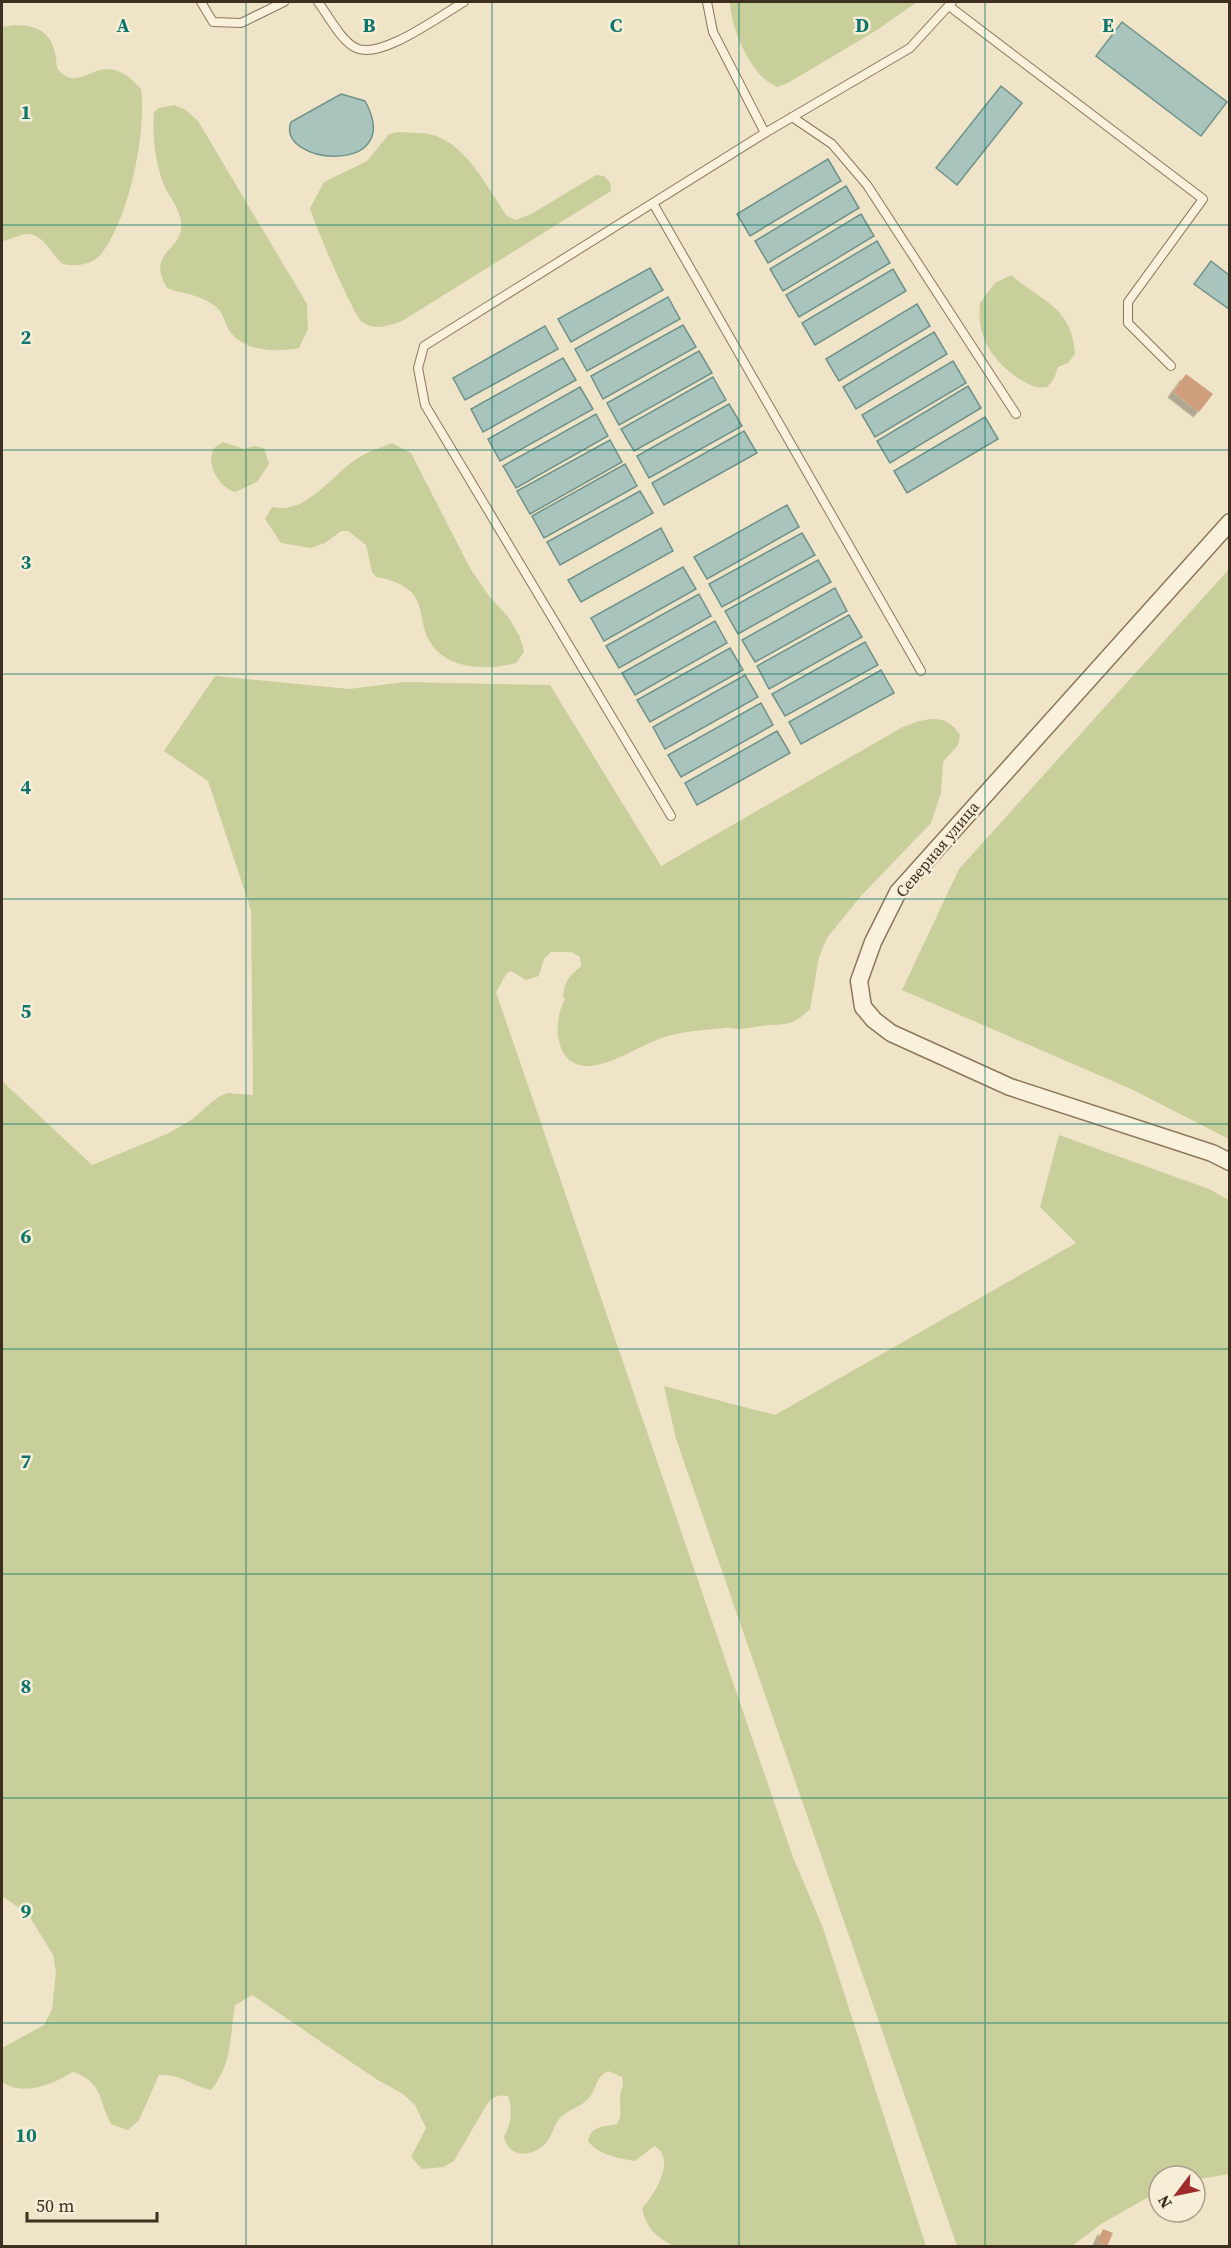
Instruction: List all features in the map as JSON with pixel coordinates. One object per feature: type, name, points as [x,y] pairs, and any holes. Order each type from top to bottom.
[{"type":"street","name":"Северная улица","points":[[1230,522],[898,892],[873,942],[859,981],[863,1007],[891,1033],[1010,1087],[1212,1153],[1230,1162]]},
{"type":"lane","points":[[201,2],[213,22],[242,23],[271,5],[284,2]]},
{"type":"lane","points":[[318,2],[354,47],[366,51],[377,51],[390,45],[464,2]]},
{"type":"lane","points":[[707,2],[713,32],[765,133]]},
{"type":"lane","points":[[670,816],[425,405],[418,368],[424,346],[654,205],[765,133],[910,48],[951,4],[1203,199],[1128,302],[1128,323],[1171,366]]},
{"type":"lane","points":[[792,117],[832,144],[867,185],[1016,414]]},
{"type":"lane","points":[[654,205],[921,671]]},
{"type":"green space","points":[[730,2],[917,2],[877,30],[788,83],[777,87],[759,73],[744,50],[734,24]]},
{"type":"green space","points":[[13,25],[33,27],[46,35],[54,48],[57,68],[66,76],[75,78],[102,70],[113,70],[126,75],[141,89],[141,128],[128,198],[111,239],[101,254],[88,263],[63,264],[38,237],[32,235],[26,234],[2,241],[2,27]]},
{"type":"green space","points":[[174,105],[186,110],[198,121],[307,304],[308,329],[299,348],[273,350],[246,344],[229,331],[221,312],[215,306],[196,296],[167,288],[160,266],[163,258],[177,240],[181,223],[179,212],[164,185],[158,167],[153,121],[154,112],[159,108]]},
{"type":"green space","points":[[398,132],[432,135],[448,142],[477,170],[507,216],[516,220],[533,213],[596,175],[604,176],[610,182],[611,191],[402,321],[387,326],[367,325],[357,316],[310,208],[324,182],[367,161],[389,134]]},
{"type":"green space","points":[[1011,275],[1053,306],[1068,325],[1073,338],[1075,354],[1068,363],[1058,367],[1054,379],[1047,387],[1031,385],[1011,373],[988,348],[984,338],[979,315],[980,303],[995,283]]},
{"type":"green space","points":[[223,442],[244,449],[254,446],[264,448],[269,464],[257,482],[235,492],[219,480],[211,461],[214,448]]},
{"type":"green space","points":[[392,443],[411,453],[470,568],[489,596],[509,618],[520,637],[524,652],[516,663],[478,667],[452,661],[442,655],[426,634],[414,595],[398,583],[376,577],[372,572],[366,545],[348,531],[341,531],[325,543],[311,548],[281,543],[265,519],[272,507],[285,508],[296,505],[318,492],[358,458]]},
{"type":"green space","points":[[1229,569],[1230,1139],[1133,1090],[902,990],[959,869]]},
{"type":"green space","points":[[215,676],[349,689],[405,682],[550,685],[661,866],[901,728],[933,719],[948,723],[960,735],[958,745],[943,762],[941,793],[931,823],[861,896],[827,938],[819,957],[810,1009],[792,1022],[677,1034],[653,1041],[599,1065],[578,1065],[569,1060],[563,1052],[559,1042],[558,1019],[565,999],[563,997],[566,982],[581,966],[580,957],[571,952],[551,952],[544,959],[539,976],[526,980],[511,971],[507,973],[496,992],[793,1857],[823,1928],[926,2246],[673,2246],[653,2231],[646,2221],[642,2208],[653,2195],[662,2177],[664,2159],[661,2152],[654,2146],[635,2161],[603,2153],[588,2141],[595,2129],[617,2124],[620,2117],[622,2077],[608,2071],[600,2077],[587,2100],[560,2118],[549,2139],[537,2150],[531,2153],[517,2153],[507,2144],[504,2136],[510,2117],[510,2101],[508,2096],[501,2095],[493,2098],[486,2106],[454,2161],[444,2167],[422,2169],[411,2157],[426,2128],[415,2105],[403,2094],[376,2079],[252,1995],[235,2005],[227,2060],[211,2090],[179,2078],[159,2075],[139,2120],[128,2130],[111,2124],[95,2087],[83,2076],[73,2072],[57,2081],[29,2089],[2,2082],[2,2048],[44,2025],[52,2009],[56,1972],[53,1955],[28,1914],[2,1896],[2,1081],[92,1165],[167,1134],[191,1120],[218,1097],[228,1093],[253,1095],[251,910],[208,781],[164,751]]},
{"type":"green space","points":[[1059,1135],[1209,1189],[1229,1200],[1229,2174],[1207,2178],[1207,2164],[1147,2164],[1147,2198],[1101,2224],[1072,2246],[957,2246],[676,1439],[664,1386],[775,1415],[1076,1243],[1040,1207]]},
{"type":"water","points":[[1122,22],[1227,102],[1201,136],[1096,56]]},
{"type":"water","points":[[1001,86],[1022,103],[957,185],[936,168]]},
{"type":"water","points":[[341,94],[365,101],[373,125],[369,142],[356,152],[338,156],[318,154],[302,148],[291,137],[291,122]]},
{"type":"water","points":[[828,159],[841,181],[750,236],[737,214]]},
{"type":"water","points":[[846,186],[859,208],[768,263],[755,241]]},
{"type":"water","points":[[861,214],[874,236],[783,291],[770,269]]},
{"type":"water","points":[[877,241],[890,263],[799,317],[786,295]]},
{"type":"water","points":[[1211,261],[1229,275],[1229,309],[1194,284]]},
{"type":"water","points":[[650,268],[663,290],[571,342],[558,319]]},
{"type":"water","points":[[893,269],[906,291],[815,345],[802,323]]},
{"type":"water","points":[[668,297],[680,319],[587,371],[575,349]]},
{"type":"water","points":[[917,304],[930,326],[839,381],[826,359]]},
{"type":"water","points":[[683,325],[696,347],[603,399],[591,376]]},
{"type":"water","points":[[545,326],[558,349],[465,400],[453,378]]},
{"type":"water","points":[[934,332],[947,354],[856,409],[843,387]]},
{"type":"water","points":[[699,351],[712,373],[619,425],[607,403]]},
{"type":"water","points":[[563,358],[576,380],[483,432],[471,409]]},
{"type":"water","points":[[953,361],[966,383],[875,437],[862,415]]},
{"type":"water","points":[[713,377],[726,400],[634,451],[621,429]]},
{"type":"water","points":[[968,386],[981,408],[890,463],[877,441]]},
{"type":"water","points":[[580,387],[593,409],[500,461],[488,439]]},
{"type":"water","points":[[729,404],[742,426],[649,478],[637,456]]},
{"type":"water","points":[[596,414],[608,436],[516,488],[503,466]]},
{"type":"water","points":[[985,417],[998,439],[907,493],[894,471]]},
{"type":"water","points":[[744,431],[757,453],[664,505],[652,483]]},
{"type":"water","points":[[610,440],[622,462],[530,514],[517,491]]},
{"type":"water","points":[[625,464],[637,486],[544,538],[532,516]]},
{"type":"water","points":[[640,491],[653,513],[560,565],[547,542]]},
{"type":"water","points":[[787,505],[799,527],[707,579],[694,557]]},
{"type":"water","points":[[661,528],[673,551],[581,602],[568,580]]},
{"type":"water","points":[[802,533],[815,555],[722,607],[709,584]]},
{"type":"water","points":[[818,560],[831,582],[738,634],[725,611]]},
{"type":"water","points":[[683,567],[696,589],[604,641],[591,618]]},
{"type":"water","points":[[835,588],[847,611],[755,662],[742,640]]},
{"type":"water","points":[[699,594],[711,616],[619,668],[606,646]]},
{"type":"water","points":[[849,615],[862,637],[769,689],[757,666]]},
{"type":"water","points":[[715,621],[727,643],[635,695],[622,673]]},
{"type":"water","points":[[865,642],[878,665],[785,716],[772,694]]},
{"type":"water","points":[[730,648],[743,670],[650,722],[637,700]]},
{"type":"water","points":[[881,670],[894,693],[801,744],[789,722]]},
{"type":"water","points":[[745,675],[758,697],[665,749],[653,727]]},
{"type":"water","points":[[761,703],[773,725],[681,777],[668,755]]},
{"type":"water","points":[[777,731],[790,753],[697,805],[685,783]]},
{"type":"building","points":[[1186,374],[1213,394],[1199,412],[1173,392]]},
{"type":"building","points":[[1103,2229],[1113,2233],[1107,2246],[1097,2242]]}]
